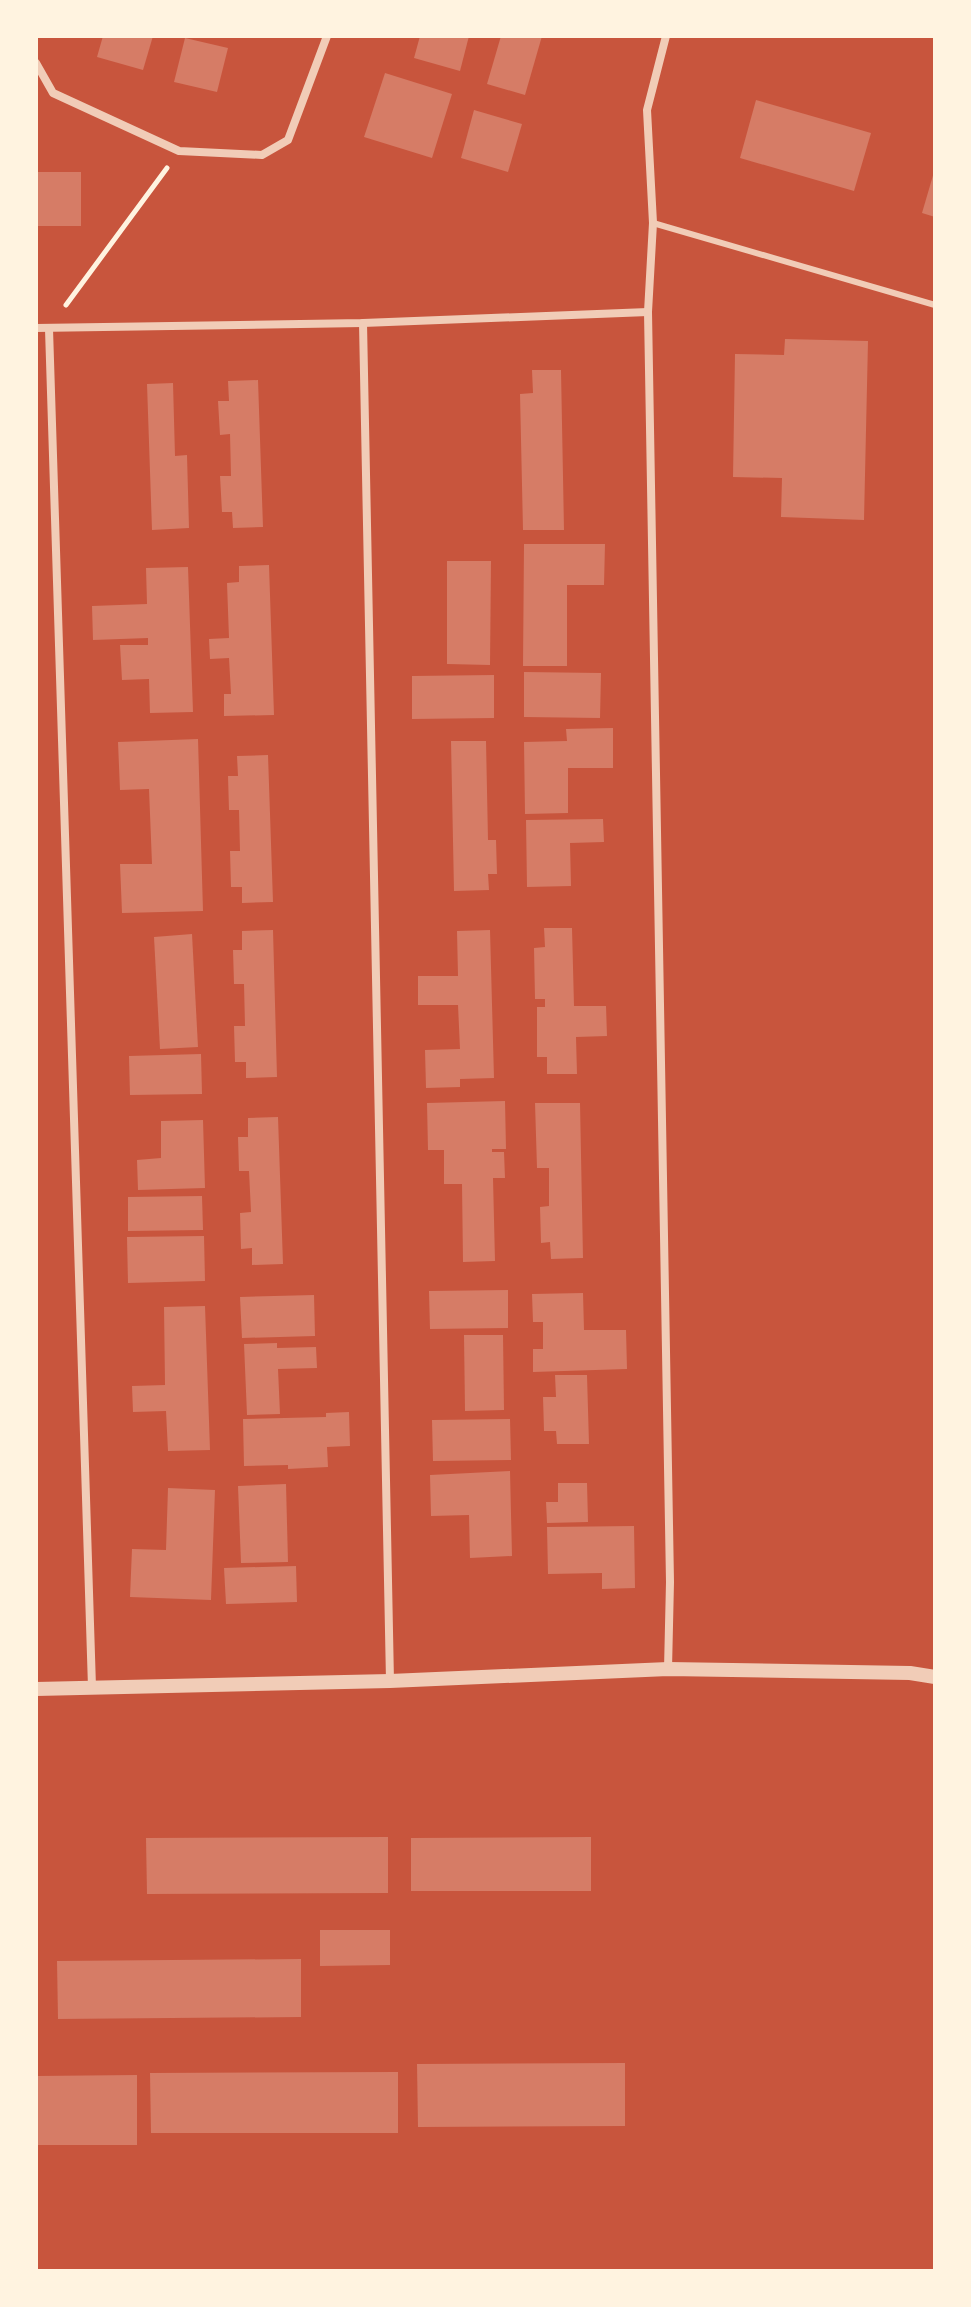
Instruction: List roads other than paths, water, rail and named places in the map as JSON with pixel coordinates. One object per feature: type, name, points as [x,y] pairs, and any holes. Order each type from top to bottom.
[{"type":"street","points":[[36,63],[53,93],[179,151],[262,155],[288,140],[327,36]]},
{"type":"street","points":[[666,36],[647,110],[653,223],[648,312],[670,1550],[668,1669]]},
{"type":"street","points":[[36,328],[363,323],[648,312]]},
{"type":"street","points":[[363,323],[390,1681]]},
{"type":"street","points":[[49,329],[92,1687]]},
{"type":"street","points":[[36,1689],[390,1681],[668,1669],[910,1673],[935,1677]]},
{"type":"lane","points":[[653,223],[935,305]]}]
